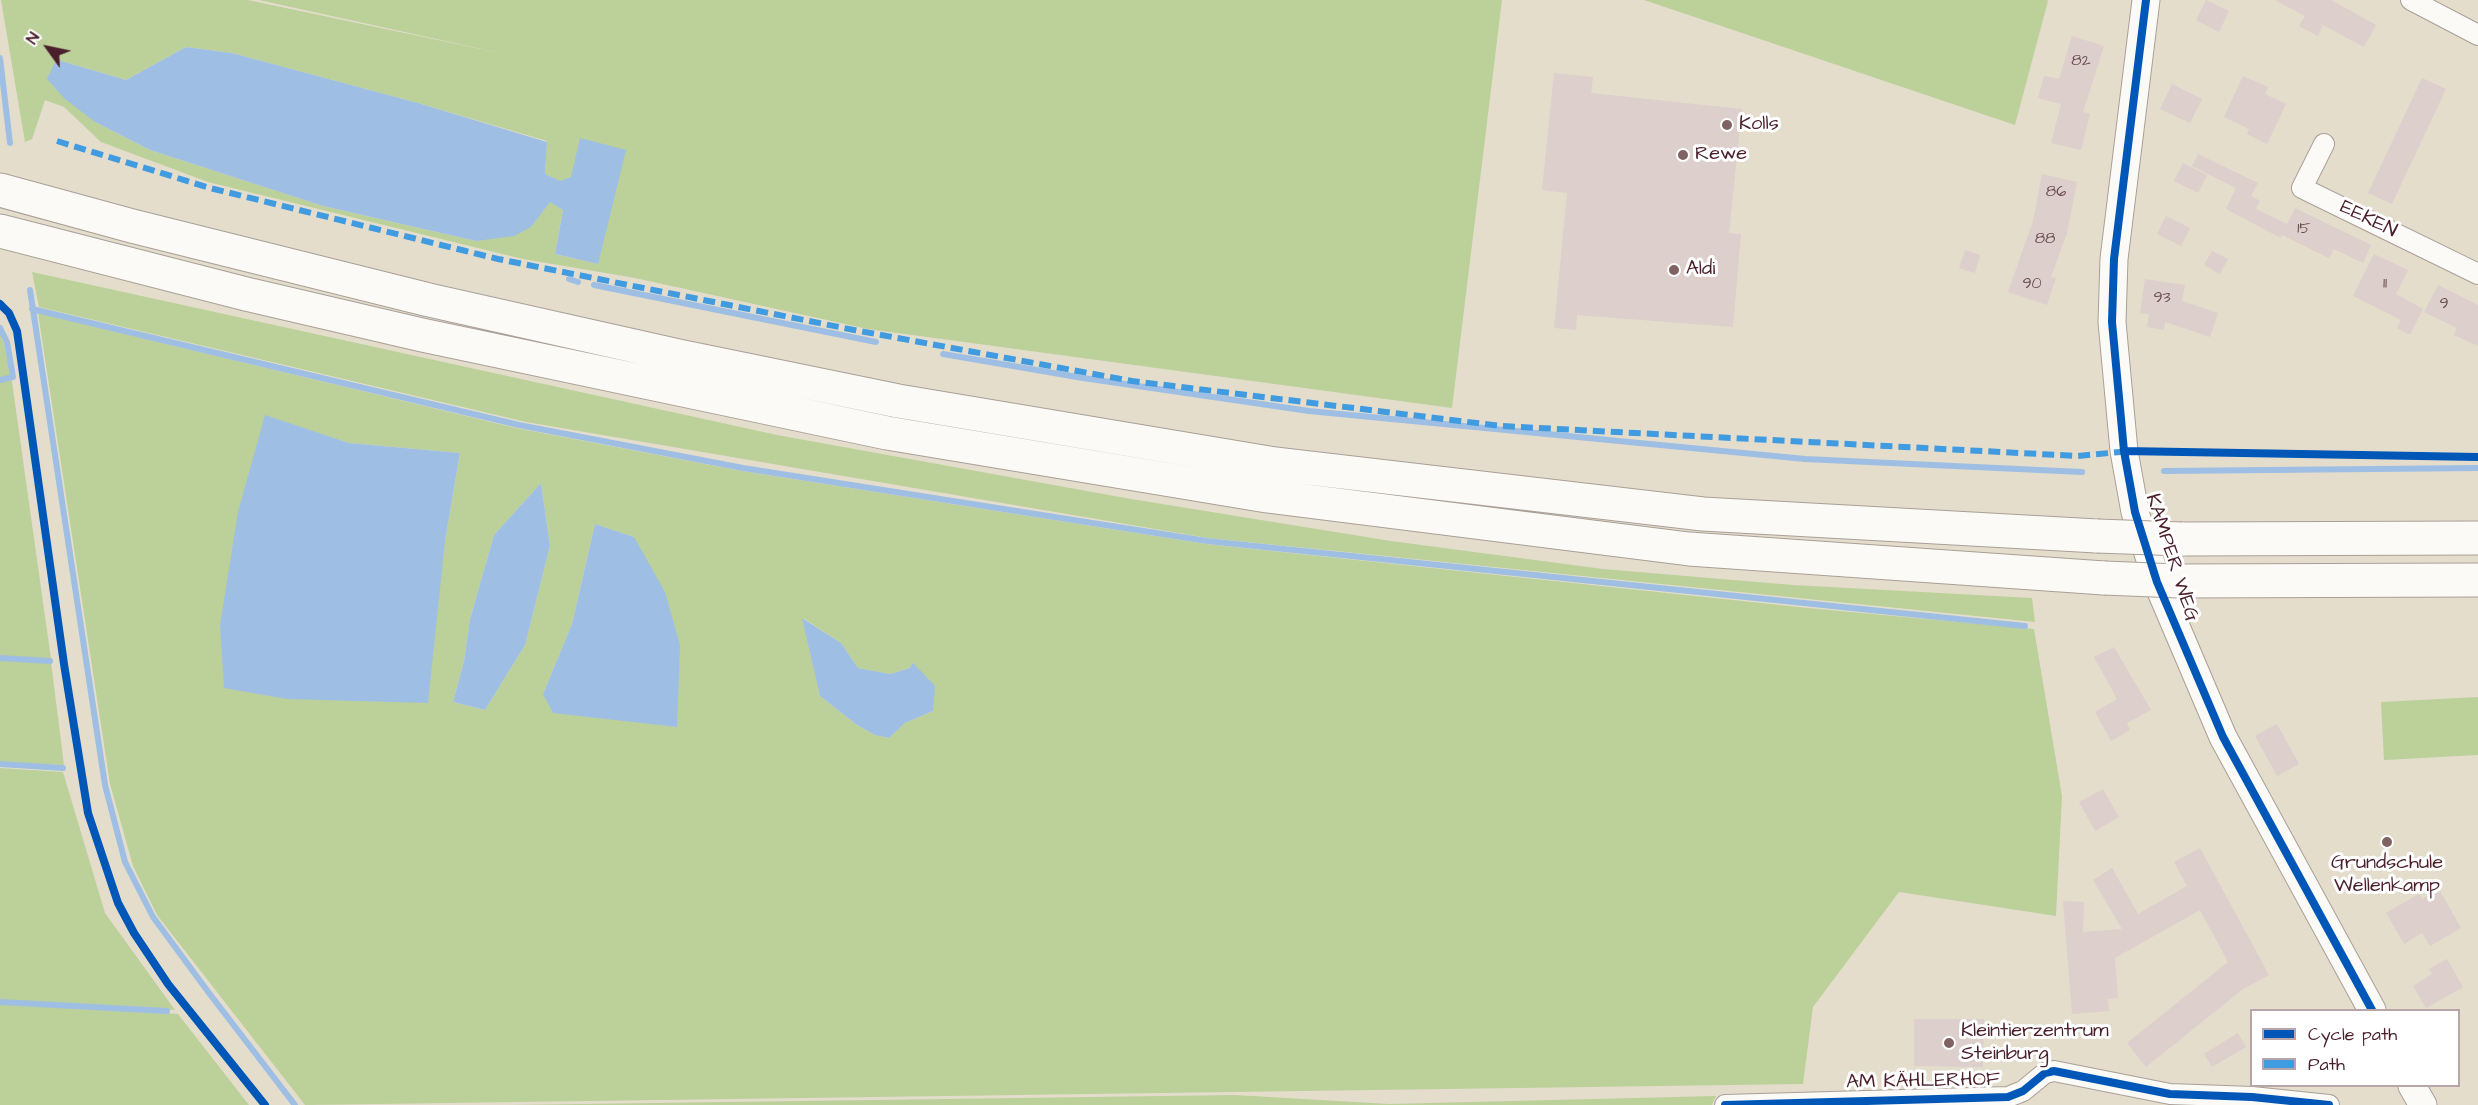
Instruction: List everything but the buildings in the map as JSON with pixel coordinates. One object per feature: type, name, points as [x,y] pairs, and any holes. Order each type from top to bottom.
[{"type":"highway","points":[[0,190],[132,226],[429,300],[679,356],[897,401],[1275,464],[1703,514],[2182,539],[2478,538]]},
{"type":"highway","points":[[0,231],[246,294],[434,337],[886,433],[1267,496],[1689,549],[2104,578],[2178,581],[2478,580]]},
{"type":"main road","name":"KAMPER WEG","points":[[2146,0],[2114,259],[2112,322],[2124,451],[2135,512],[2157,582],[2223,737],[2371,1009]]},
{"type":"street","points":[[2411,0],[2478,35]]},
{"type":"street","name":"EEKEN","points":[[2324,144],[2302,188],[2478,274]]},
{"type":"street","name":"AM KÄHLERHOF","points":[[1725,1105],[2008,1097],[2023,1091],[2045,1073],[2054,1071],[2170,1094],[2253,1097],[2329,1105]]},
{"type":"street","points":[[2008,1097],[2027,1105]]},
{"type":"green space","points":[[1,0],[248,0],[509,55],[259,0],[1502,0],[1452,408],[868,329],[635,278],[523,259],[208,182],[101,142],[64,107],[45,100],[32,139],[25,142]],"holes":[[[186,47],[232,53],[418,103],[547,141],[545,174],[560,182],[571,177],[598,264],[555,254],[563,210],[550,201],[531,227],[476,241],[323,206],[150,150],[95,122],[58,60],[126,80]]]},
{"type":"green space","points":[[1644,0],[2047,0],[2048,1],[2015,125]]},
{"type":"green space","points":[[32,272],[777,435],[1131,499],[1391,541],[1603,569],[1793,585],[2032,598],[2035,622],[1208,538],[526,422],[39,307]]},
{"type":"green space","points":[[38,313],[516,428],[742,471],[1206,544],[1808,608],[2034,629],[2062,796],[2056,916],[1899,892],[1813,1007],[1803,1084],[305,1105],[157,915],[133,866],[110,784]],"holes":[[[265,416],[349,443],[460,453],[445,541]],[[541,483],[550,546],[525,645],[485,710],[453,702],[464,661],[470,619],[494,535]],[[595,524],[634,537],[543,694],[572,624]],[[803,618],[841,643],[858,668],[890,674],[910,668],[913,664],[933,711],[905,723],[889,738],[875,735],[857,725],[820,696]]]},
{"type":"green space","points":[[0,334],[12,382],[51,659],[0,656]]},
{"type":"green space","points":[[0,659],[51,662],[64,765],[0,762]]},
{"type":"green space","points":[[2478,697],[2478,755],[2384,760],[2381,702]]},
{"type":"green space","points":[[0,768],[63,772],[105,913],[175,1010],[0,1000]]},
{"type":"green space","points":[[0,1004],[178,1014],[249,1105],[0,1105]]},
{"type":"green space","points":[[1235,1095],[1389,1104],[1716,1096],[1712,1105],[509,1105]]},
{"type":"water","points":[[186,47],[232,53],[418,103],[547,142],[545,174],[560,181],[571,177],[580,138],[626,150],[598,264],[555,254],[563,210],[550,202],[531,227],[514,236],[476,241],[323,206],[150,150],[95,122],[65,99],[47,79],[58,60],[126,80]]},
{"type":"water","points":[[265,415],[349,443],[460,453],[445,541],[428,703],[287,699],[224,688],[220,625],[238,512]]},
{"type":"water","points":[[541,483],[550,546],[525,645],[485,710],[453,702],[464,661],[470,619],[494,535]]},
{"type":"water","points":[[595,524],[634,537],[665,592],[680,645],[677,727],[553,713],[543,694],[572,624]]},
{"type":"water","points":[[802,618],[841,643],[858,668],[890,674],[910,668],[913,663],[935,686],[933,711],[905,723],[889,738],[875,735],[857,725],[820,696]]},
{"type":"waterway","points":[[0,58],[10,143]]},
{"type":"waterway","points":[[569,279],[578,282]]},
{"type":"waterway","points":[[594,285],[876,342]]},
{"type":"waterway","points":[[30,290],[105,785],[125,862],[153,917],[295,1105]]},
{"type":"waterway","points":[[32,309],[519,425],[743,468],[1207,541],[2025,626]]},
{"type":"waterway","points":[[0,328],[7,342],[13,377],[0,380]]},
{"type":"waterway","points":[[943,354],[1083,378],[1309,411],[1805,459],[2082,472]]},
{"type":"waterway","points":[[2164,471],[2478,468]]},
{"type":"waterway","points":[[0,658],[50,661]]},
{"type":"waterway","points":[[0,764],[63,768]]},
{"type":"waterway","points":[[0,1002],[167,1011]]},
{"type":"marked path","points":[[57,141],[210,188],[498,259],[854,330],[1132,381],[1501,426],[2078,456],[2130,451]]},
{"type":"cycle path","points":[[2146,0],[2114,259],[2112,322],[2124,451],[2135,512],[2157,582],[2223,737],[2371,1009]]},
{"type":"cycle path","points":[[0,304],[9,313],[17,331],[64,664],[88,813],[118,903],[134,933],[168,984],[265,1105]]},
{"type":"cycle path","points":[[2124,451],[2478,457]]},
{"type":"cycle path","points":[[1725,1105],[2008,1097],[2023,1091],[2045,1073],[2054,1071],[2170,1094],[2252,1097],[2329,1105]]},
{"type":"place","name":"Kolls","points":[[1727,125]]},
{"type":"place","name":"Rewe","points":[[1683,155]]},
{"type":"place","name":"Aldi","points":[[1674,270]]},
{"type":"place","name":"Grundschule Wellenkamp","points":[[2387,842]]},
{"type":"place","name":"Kleintierzentrum Steinburg","points":[[1949,1043]]}]
